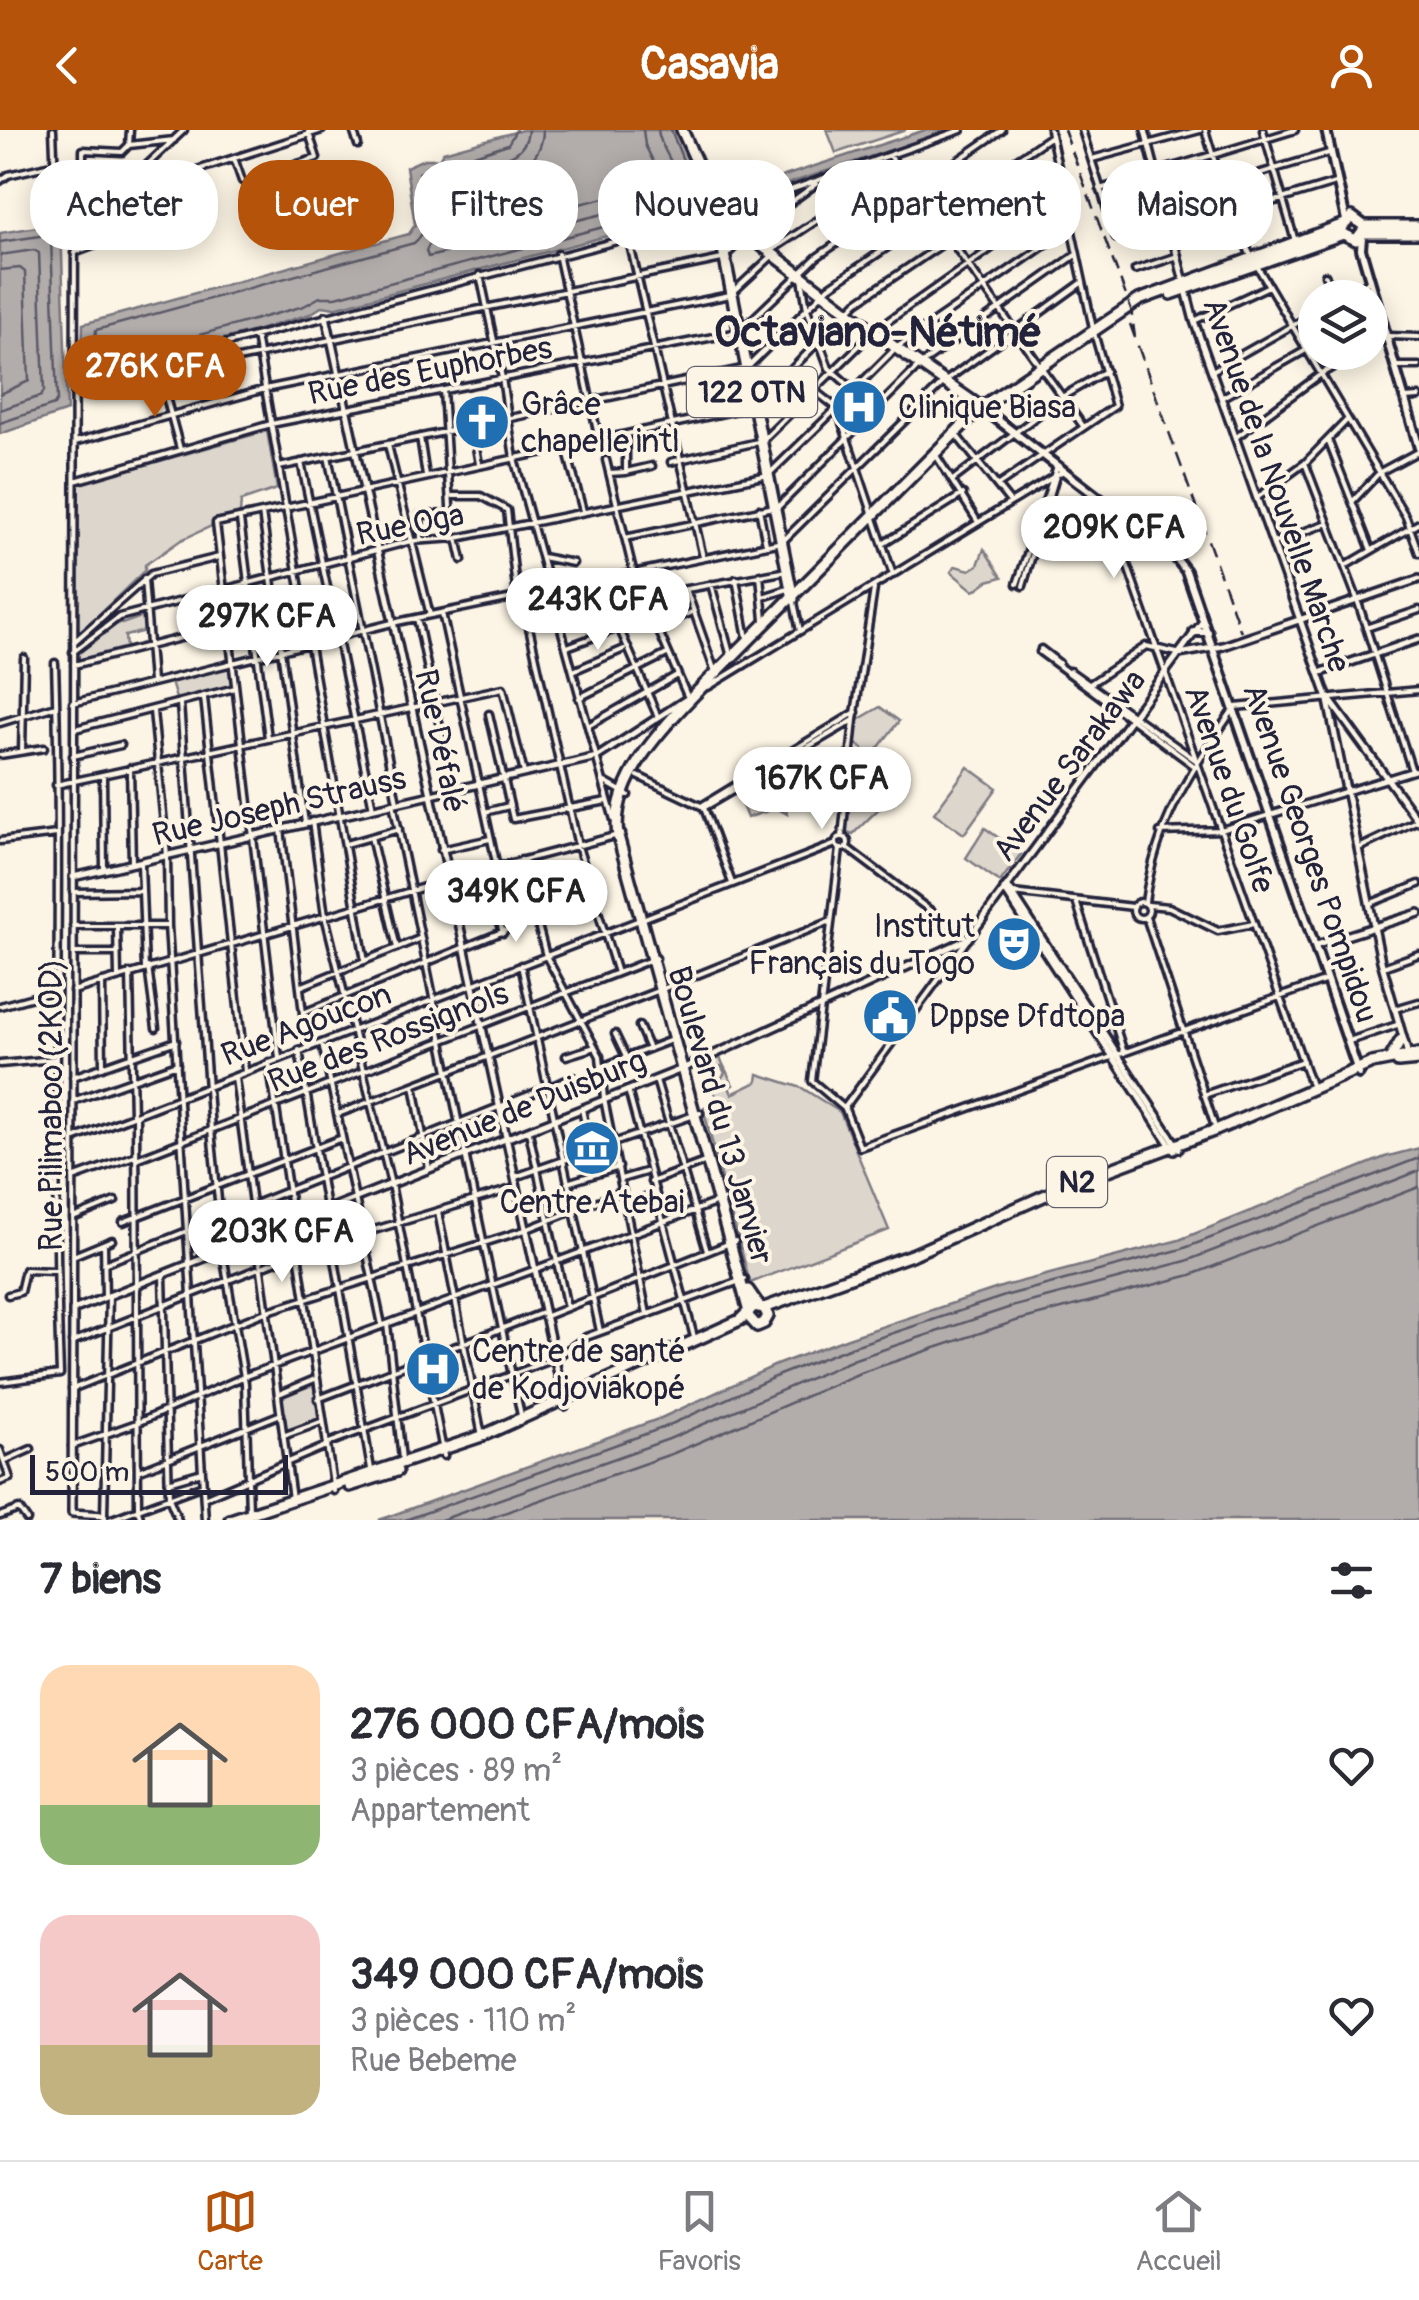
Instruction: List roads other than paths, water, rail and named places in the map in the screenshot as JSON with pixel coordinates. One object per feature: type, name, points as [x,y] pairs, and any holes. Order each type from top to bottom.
[{"type":"highway","points":[[686,130],[700,160]]},
{"type":"highway","points":[[1346,221],[1361,237]]},
{"type":"highway","points":[[1346,221],[1361,237]]},
{"type":"highway","name":"Boulevard du 13 Janvier","points":[[1254,260],[1346,221]]},
{"type":"highway","name":"Boulevard du 13 Janvier","points":[[874,517],[982,409],[1094,330],[1184,286],[1346,221]]},
{"type":"highway","points":[[1361,237],[1419,230]]},
{"type":"highway","name":"122 OTN","points":[[721,250],[792,595]]},
{"type":"highway","points":[[767,250],[982,409]]},
{"type":"highway","name":"Boulevard du 13 Janvier","points":[[749,1317],[733,1242],[619,831],[626,794],[658,734],[691,696],[982,409]]},
{"type":"highway","name":"Boulevard du 13 Janvier","points":[[626,794],[670,728],[792,595]]},
{"type":"highway","name":"Boulevard du 13 Janvier","points":[[662,988],[685,1068]]},
{"type":"highway","points":[[1402,1034],[1412,1057]]},
{"type":"highway","points":[[1390,1057],[1402,1034]]},
{"type":"highway","name":"N2","points":[[764,1311],[914,1254],[1066,1186],[1175,1147],[1390,1057],[1412,1057]]},
{"type":"highway","name":"N2","points":[[1175,1147],[1312,1088],[1412,1057]]},
{"type":"highway","name":"Boulevard du 13 Janvier","points":[[698,1114],[721,1201]]},
{"type":"highway","name":"Boulevard du 13 Janvier","points":[[743,1280],[751,1298],[764,1311]]},
{"type":"highway","points":[[749,1317],[760,1326],[764,1311]]},
{"type":"highway","points":[[230,1520],[443,1453],[564,1404],[764,1311]]},
{"type":"highway","points":[[248,1517],[371,1472],[443,1453],[564,1404]]},
{"type":"main road","points":[[1326,130],[1346,221]]},
{"type":"main road","points":[[1361,237],[1370,280]]},
{"type":"main road","points":[[1388,342],[1419,450]]},
{"type":"main road","name":"Avenue Georges Pompidou","points":[[982,409],[1041,453],[1057,472],[1179,561],[1235,706],[1358,1072]]},
{"type":"main road","points":[[1194,632],[1203,629],[1211,643]]},
{"type":"street","points":[[53,130],[55,160]]},
{"type":"street","points":[[129,145],[130,130]]},
{"type":"street","points":[[218,163],[322,130]]},
{"type":"street","points":[[353,130],[358,144]]},
{"type":"street","points":[[882,160],[961,130]]},
{"type":"street","points":[[960,160],[1002,130]]},
{"type":"street","points":[[1083,130],[1101,192]]},
{"type":"street","name":"Avenue de la Nouvelle Marche","points":[[1145,130],[1154,160]]},
{"type":"street","points":[[1092,159],[1202,130],[1214,160]]},
{"type":"street","points":[[1264,130],[1295,242]]},
{"type":"street","points":[[1198,160],[1295,130]]},
{"type":"street","points":[[152,160],[182,131]]},
{"type":"street","points":[[308,132],[317,158],[311,160]]},
{"type":"street","points":[[1013,160],[1050,133],[1055,160]]},
{"type":"street","points":[[83,160],[83,150],[122,152],[129,145],[174,140]]},
{"type":"street","points":[[1274,169],[1332,152]]},
{"type":"street","points":[[234,158],[238,170]]},
{"type":"street","points":[[0,182],[8,175],[30,170]]},
{"type":"street","points":[[1273,203],[1340,182]]},
{"type":"street","points":[[75,442],[266,389],[730,295],[771,253],[815,223]]},
{"type":"street","points":[[92,389],[182,356],[598,244]]},
{"type":"street","name":"Rue Pilimaboo (2KOD)","points":[[74,250],[72,1513],[106,1518]]},
{"type":"street","points":[[74,253],[82,250]]},
{"type":"street","points":[[631,250],[703,557]]},
{"type":"street","points":[[180,449],[162,382],[203,366],[722,259],[732,250]]},
{"type":"street","points":[[739,332],[800,274],[834,250]]},
{"type":"street","points":[[279,467],[747,368],[823,293],[886,250]]},
{"type":"street","points":[[280,1058],[217,523],[756,406],[848,311],[936,250]]},
{"type":"street","points":[[957,250],[1082,426]]},
{"type":"street","points":[[671,462],[762,442],[874,332],[989,250]]},
{"type":"street","points":[[768,475],[896,348],[1038,250]]},
{"type":"street","points":[[997,486],[1115,406],[1076,250]]},
{"type":"street","name":"Avenue de la Nouvelle Marche","points":[[1176,250],[1194,321],[1328,698]]},
{"type":"street","points":[[1249,250],[1298,334]]},
{"type":"street","points":[[558,254],[599,441]]},
{"type":"street","points":[[625,538],[775,508],[921,364],[1077,254]]},
{"type":"street","points":[[1135,270],[1178,256]]},
{"type":"street","points":[[800,274],[808,309],[832,371],[854,390]]},
{"type":"street","points":[[73,991],[619,831],[607,801],[514,458],[496,342],[480,275]]},
{"type":"street","points":[[1326,275],[1329,280]]},
{"type":"street","points":[[74,702],[362,630],[782,542],[944,382],[1083,282]]},
{"type":"street","points":[[1194,321],[1269,286]]},
{"type":"street","name":"Rue Défalé","points":[[326,316],[564,1404]]},
{"type":"street","points":[[1212,370],[1298,322]]},
{"type":"street","name":"Rue des Euphorbes","points":[[74,481],[272,424],[739,332]]},
{"type":"street","points":[[256,336],[365,961]]},
{"type":"street","points":[[1388,337],[1419,337]]},
{"type":"street","points":[[1221,398],[1298,355]]},
{"type":"street","points":[[1398,366],[1419,366]]},
{"type":"street","points":[[1319,370],[1380,472],[1410,527],[1419,553]]},
{"type":"street","points":[[1235,438],[1328,370]]},
{"type":"street","points":[[954,479],[1062,398],[1106,371]]},
{"type":"street","points":[[444,390],[452,514],[462,560]]},
{"type":"street","points":[[814,391],[837,408],[850,437],[893,574]]},
{"type":"street","points":[[1404,398],[1419,397]]},
{"type":"street","points":[[1257,498],[1304,463],[1348,419]]},
{"type":"street","points":[[472,425],[479,465]]},
{"type":"street","points":[[626,436],[626,470]]},
{"type":"street","points":[[957,436],[1010,502]]},
{"type":"street","points":[[420,437],[426,476]]},
{"type":"street","points":[[1328,440],[1370,550]]},
{"type":"street","points":[[388,444],[430,616]]},
{"type":"street","points":[[566,448],[583,512]]},
{"type":"street","points":[[1352,502],[1380,472],[1419,450]]},
{"type":"street","points":[[328,456],[473,1201],[522,1420]]},
{"type":"street","points":[[937,457],[978,522]]},
{"type":"street","points":[[606,460],[634,574],[667,654],[691,696]]},
{"type":"street","points":[[301,462],[373,808]]},
{"type":"street","points":[[1160,832],[1221,830],[1416,770],[1358,600],[1304,463]]},
{"type":"street","points":[[609,472],[652,466]]},
{"type":"street","points":[[1020,585],[1057,472]]},
{"type":"street","name":"Rue Joseph Strauss","points":[[73,876],[597,757],[1057,472]]},
{"type":"street","name":"Rue Oga","points":[[73,652],[115,619],[411,541],[511,528],[768,475]]},
{"type":"street","points":[[1274,486],[1292,536]]},
{"type":"street","points":[[883,544],[963,494]]},
{"type":"street","points":[[452,496],[481,496],[497,502],[508,514],[519,596],[569,809],[616,973]]},
{"type":"street","name":"Avenue du Golfe","points":[[1106,506],[1312,1088]]},
{"type":"street","points":[[759,510],[766,544]]},
{"type":"street","points":[[262,513],[292,733],[325,916],[400,1224],[443,1453]]},
{"type":"street","points":[[421,539],[420,515],[452,514]]},
{"type":"street","points":[[240,518],[268,738]]},
{"type":"street","points":[[1273,543],[1328,523]]},
{"type":"street","points":[[1345,566],[1419,523]]},
{"type":"street","points":[[74,642],[144,579],[219,557]]},
{"type":"street","points":[[542,557],[573,563]]},
{"type":"street","points":[[558,612],[788,571]]},
{"type":"street","points":[[760,574],[764,625]]},
{"type":"street","points":[[1090,684],[1128,656],[1155,645],[1180,654],[1192,652],[1419,578]]},
{"type":"street","points":[[144,579],[152,682]]},
{"type":"street","points":[[736,579],[747,641]]},
{"type":"street","points":[[711,584],[732,657]]},
{"type":"street","points":[[874,586],[854,720],[812,1083],[844,1109],[860,1148],[1328,979]]},
{"type":"street","points":[[686,588],[716,674]]},
{"type":"street","points":[[762,597],[792,595]]},
{"type":"street","name":"122 OTN","points":[[792,595],[800,631]]},
{"type":"street","points":[[608,602],[658,718]]},
{"type":"street","points":[[1366,628],[1419,610]]},
{"type":"street","points":[[657,627],[692,612]]},
{"type":"street","points":[[442,613],[496,867]]},
{"type":"street","points":[[417,618],[453,790]]},
{"type":"street","name":"Avenue Sarakawa","points":[[968,939],[1008,891],[1204,618]]},
{"type":"street","points":[[74,665],[228,626]]},
{"type":"street","points":[[567,647],[618,628]]},
{"type":"street","points":[[1319,673],[1419,640]]},
{"type":"street","points":[[1188,642],[1192,652]]},
{"type":"street","points":[[573,670],[626,648]]},
{"type":"street","points":[[1132,718],[1040,651],[1195,765]]},
{"type":"street","points":[[579,698],[667,654]]},
{"type":"street","points":[[22,750],[24,658]]},
{"type":"street","points":[[0,1382],[60,1374],[55,1271],[55,664]]},
{"type":"street","points":[[588,726],[677,675]]},
{"type":"street","points":[[74,730],[235,688]]},
{"type":"street","points":[[56,785],[503,688],[524,774]]},
{"type":"street","points":[[1144,918],[1160,832],[1195,765],[1235,706],[1419,690]]},
{"type":"street","points":[[204,698],[245,1072]]},
{"type":"street","points":[[1328,698],[1419,820],[1358,848]]},
{"type":"street","points":[[1328,698],[1383,967],[1412,1057]]},
{"type":"street","points":[[180,704],[211,1130],[227,1281],[243,1376],[248,1517]]},
{"type":"street","points":[[0,723],[56,706]]},
{"type":"street","points":[[1330,715],[1332,710],[1338,710]]},
{"type":"street","points":[[153,711],[167,855],[168,926],[205,1520]]},
{"type":"street","points":[[703,807],[856,712]]},
{"type":"street","points":[[490,714],[513,819],[607,801]]},
{"type":"street","points":[[844,722],[854,720]]},
{"type":"street","points":[[73,756],[121,745]]},
{"type":"street","points":[[0,756],[44,748]]},
{"type":"street","points":[[130,768],[132,863]]},
{"type":"street","points":[[102,775],[104,870]]},
{"type":"street","points":[[638,776],[703,807],[732,884]]},
{"type":"street","points":[[603,781],[626,794]]},
{"type":"street","points":[[484,812],[510,806]]},
{"type":"street","points":[[281,829],[308,1048]]},
{"type":"street","points":[[344,844],[399,829]]},
{"type":"street","points":[[0,842],[58,834]]},
{"type":"street","points":[[372,837],[397,948]]},
{"type":"street","points":[[841,846],[848,840],[842,837]]},
{"type":"street","points":[[441,850],[490,839]]},
{"type":"street","points":[[841,846],[968,939],[844,1109]]},
{"type":"street","name":"Rue Agoucon","points":[[73,1139],[732,884],[841,846]]},
{"type":"street","points":[[521,860],[546,956],[596,1046],[602,1067],[604,1099],[647,1314]]},
{"type":"street","points":[[141,861],[143,926],[156,1028]]},
{"type":"street","points":[[485,870],[503,933]]},
{"type":"street","points":[[1369,904],[1419,884]]},
{"type":"street","points":[[73,892],[142,891]]},
{"type":"street","points":[[1008,891],[1122,906],[1144,918],[1216,1130]]},
{"type":"street","points":[[1008,891],[1120,1055],[1175,1147]]},
{"type":"street","points":[[303,1013],[536,918],[596,900]]},
{"type":"street","points":[[1076,901],[1120,1055]]},
{"type":"street","points":[[1133,909],[1146,904],[1161,906],[1212,930],[1254,924]]},
{"type":"street","points":[[1316,945],[1419,913]]},
{"type":"street","points":[[338,1114],[831,922]]},
{"type":"street","points":[[73,926],[168,926]]},
{"type":"street","points":[[118,926],[118,977]]},
{"type":"street","points":[[300,987],[422,938]]},
{"type":"street","name":"Avenue de Duisburg","points":[[72,1310],[685,1068],[968,939]]},
{"type":"street","points":[[74,954],[118,953]]},
{"type":"street","points":[[1383,967],[1419,954]]},
{"type":"street","name":"Rue des Rossignols","points":[[73,1178],[182,1141],[654,959]]},
{"type":"street","points":[[520,965],[600,1331]]},
{"type":"street","points":[[130,973],[141,1520]]},
{"type":"street","points":[[102,982],[103,1067]]},
{"type":"street","points":[[0,1006],[54,991]]},
{"type":"street","points":[[1395,1009],[1419,1002]]},
{"type":"street","points":[[639,1026],[649,1049]]},
{"type":"street","points":[[615,1034],[627,1058]]},
{"type":"street","points":[[1349,1040],[1402,1034]]},
{"type":"street","points":[[602,1067],[674,1039]]},
{"type":"street","points":[[73,1078],[176,1041]]},
{"type":"street","points":[[322,1042],[384,1325],[403,1464]]},
{"type":"street","points":[[566,1056],[596,1046]]},
{"type":"street","points":[[299,1050],[371,1472]]},
{"type":"street","points":[[0,1064],[56,1059]]},
{"type":"street","points":[[1204,1095],[1303,1061]]},
{"type":"street","points":[[268,1062],[333,1489]]},
{"type":"street","points":[[73,1102],[177,1064]]},
{"type":"street","points":[[234,1076],[292,1499]]},
{"type":"street","points":[[104,1264],[574,1078]]},
{"type":"street","points":[[656,1080],[706,1251]]},
{"type":"street","points":[[414,1085],[430,1169]]},
{"type":"street","points":[[628,1090],[695,1342]]},
{"type":"street","points":[[582,1109],[586,1129]]},
{"type":"street","points":[[514,1177],[698,1114]]},
{"type":"street","points":[[528,1130],[567,1308]]},
{"type":"street","points":[[123,1222],[342,1138]]},
{"type":"street","points":[[650,1182],[708,1161]]},
{"type":"street","points":[[567,1184],[619,1167]]},
{"type":"street","points":[[621,1179],[648,1171]]},
{"type":"street","points":[[72,1342],[297,1253],[515,1188]]},
{"type":"street","points":[[72,1388],[304,1298],[525,1230],[623,1191]]},
{"type":"street","points":[[625,1205],[654,1195]]},
{"type":"street","points":[[73,1218],[115,1201]]},
{"type":"street","points":[[72,1446],[106,1436],[243,1376],[721,1201]]},
{"type":"street","points":[[438,1212],[482,1436]]},
{"type":"street","points":[[72,1256],[112,1240]]},
{"type":"street","points":[[318,1398],[594,1298],[733,1242]]},
{"type":"street","points":[[104,1244],[108,1329],[106,1518],[204,1484]]},
{"type":"street","points":[[8,1294],[21,1291],[26,1270],[55,1271]]},
{"type":"street","points":[[162,1274],[169,1498],[178,1520]]},
{"type":"street","points":[[204,1498],[362,1429],[554,1360],[579,1340],[600,1331],[743,1280]]},
{"type":"street","points":[[279,1394],[315,1379]]},
{"type":"street","points":[[138,1470],[281,1414]]},
{"type":"street","points":[[283,1436],[322,1421]]},
{"type":"street","points":[[4,1460],[31,1449]]},
{"type":"street","points":[[0,1450],[10,1478],[0,1482]]},
{"type":"street","points":[[168,1482],[203,1472]]},
{"type":"street","points":[[0,1516],[19,1509],[27,1520]]},
{"type":"water","points":[[522,130],[679,130],[692,160],[598,160],[598,238],[578,244],[578,160],[422,160],[439,159],[443,152]]},
{"type":"water","points":[[925,130],[952,130],[860,160],[833,160]]},
{"type":"water","points":[[414,163],[414,219],[406,167]]},
{"type":"water","points":[[815,166],[815,175],[795,181],[795,172]]},
{"type":"water","points":[[414,226],[414,250],[554,250],[334,308],[323,306],[310,314],[258,330],[82,376],[83,324],[351,250],[394,250],[394,238],[409,234]]},
{"type":"water","points":[[30,228],[30,250],[62,250],[67,411],[0,434],[0,233]]},
{"type":"water","points":[[1419,1148],[1419,1520],[379,1520],[661,1418],[776,1365],[848,1338],[1004,1286],[1179,1240],[1385,1157]]},
{"type":"railway","points":[[1064,130],[1131,309],[1135,337]]},
{"type":"railway","points":[[1130,324],[1241,632]]},
{"type":"place","name":"Clinique Biasa","points":[[859,407]]},
{"type":"place","name":"Grâce chapelle intl","points":[[482,422]]},
{"type":"place","name":"Institut Français du Togo","points":[[1014,944]]},
{"type":"place","name":"Dppse Dfdtopa","points":[[890,1016]]},
{"type":"place","name":"Centre Atebai","points":[[592,1148]]},
{"type":"place","name":"Centre de santé de Kodjoviakopé","points":[[433,1369]]},
{"type":"district","name":"Octaviano-Nétimé","points":[[878,331]]}]
